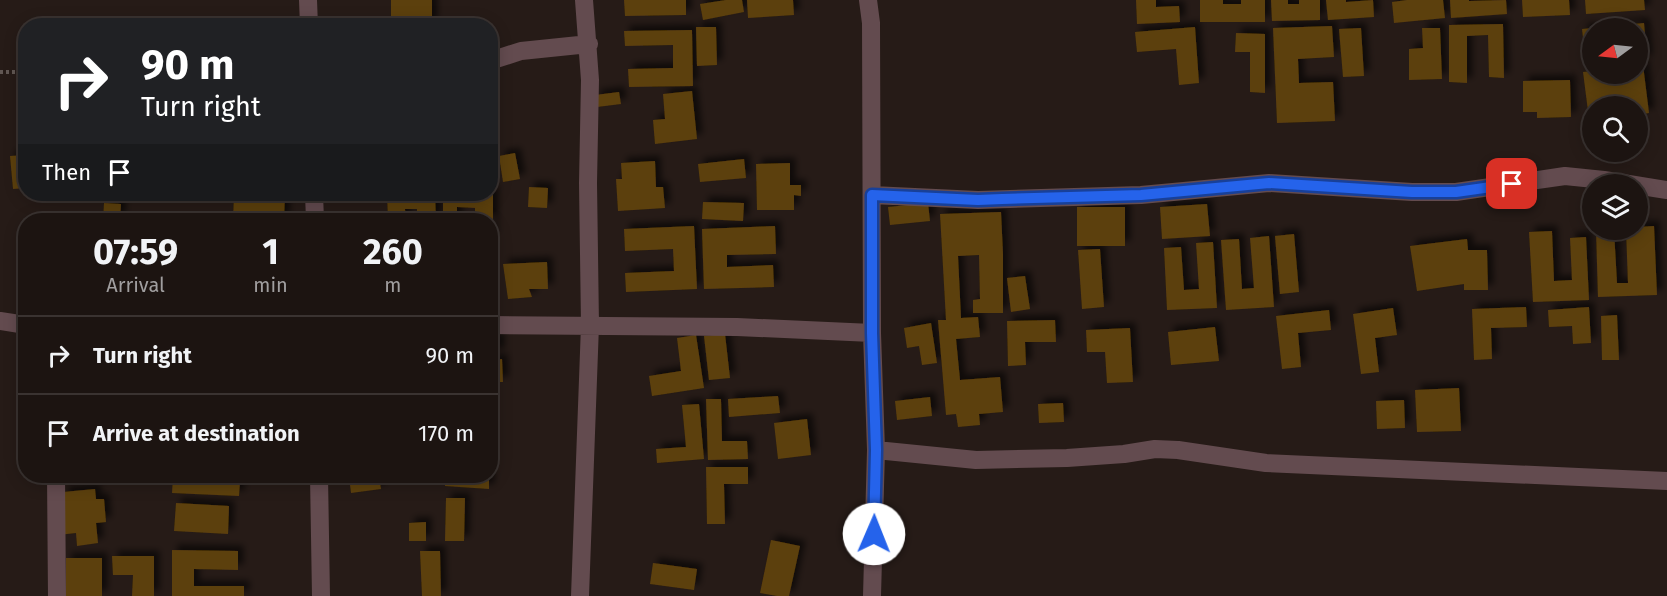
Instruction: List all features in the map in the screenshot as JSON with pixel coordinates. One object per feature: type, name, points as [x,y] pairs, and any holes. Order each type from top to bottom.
[{"type":"street","points":[[308,0],[309,18]]},
{"type":"street","points":[[580,596],[590,325],[588,183],[591,90],[584,0]]},
{"type":"street","points":[[868,0],[871,23],[872,333],[876,450],[872,596]]},
{"type":"street","points":[[498,58],[521,51],[588,44]]},
{"type":"street","points":[[872,195],[978,200],[1141,195],[1269,183],[1412,192],[1456,192],[1565,176],[1667,190]]},
{"type":"street","points":[[0,321],[18,324]]},
{"type":"street","points":[[498,325],[737,327],[872,333]]},
{"type":"street","points":[[876,450],[976,460],[1067,458],[1124,454],[1155,449],[1178,450],[1266,463],[1667,481]]},
{"type":"street","points":[[56,483],[57,596]]},
{"type":"street","points":[[320,483],[321,596]]},
{"type":"path","points":[[0,72],[18,72]]},
{"type":"building","points":[[391,0],[432,0],[432,18],[391,18]]},
{"type":"building","points":[[624,0],[686,0],[686,15],[625,16]]},
{"type":"building","points":[[742,0],[744,12],[703,20],[700,4]]},
{"type":"building","points":[[747,0],[793,0],[794,15],[748,18]]},
{"type":"building","points":[[1136,0],[1156,0],[1156,7],[1179,6],[1180,22],[1137,24]]},
{"type":"building","points":[[1200,0],[1223,0],[1223,4],[1241,4],[1241,0],[1265,0],[1265,22],[1200,22]]},
{"type":"building","points":[[1271,0],[1288,0],[1288,4],[1299,4],[1299,0],[1320,0],[1320,20],[1272,21]]},
{"type":"building","points":[[1326,0],[1346,0],[1346,2],[1373,0],[1374,17],[1328,20]]},
{"type":"building","points":[[1443,0],[1445,18],[1394,23],[1392,2]]},
{"type":"building","points":[[1450,0],[1506,0],[1507,14],[1451,18]]},
{"type":"building","points":[[1522,0],[1569,0],[1570,15],[1523,17]]},
{"type":"building","points":[[1585,0],[1644,0],[1645,10],[1586,14]]},
{"type":"building","points":[[1503,24],[1504,78],[1489,77],[1488,35],[1467,36],[1467,83],[1449,82],[1449,25]]},
{"type":"building","points":[[1332,26],[1334,57],[1298,59],[1299,83],[1333,82],[1335,121],[1277,123],[1273,28]]},
{"type":"building","points":[[696,27],[716,27],[717,65],[697,66]]},
{"type":"building","points":[[1195,27],[1199,83],[1179,85],[1176,49],[1137,52],[1135,32]]},
{"type":"building","points":[[1361,28],[1364,76],[1343,77],[1339,29]]},
{"type":"building","points":[[1422,28],[1440,28],[1442,79],[1409,80],[1409,49],[1423,48]]},
{"type":"building","points":[[692,30],[693,86],[629,87],[628,69],[673,68],[673,45],[625,46],[624,31]]},
{"type":"building","points":[[1236,33],[1265,34],[1265,93],[1250,92],[1250,52],[1235,52]]},
{"type":"building","points":[[1570,80],[1571,117],[1537,118],[1537,112],[1523,112],[1523,81]]},
{"type":"building","points":[[1585,84],[1645,84],[1647,96],[1586,96]]},
{"type":"building","points":[[692,91],[697,139],[655,144],[653,120],[665,119],[663,94]]},
{"type":"building","points":[[619,92],[621,104],[597,107],[595,95]]},
{"type":"building","points":[[515,153],[520,179],[503,182],[499,156]]},
{"type":"building","points":[[10,156],[18,156],[18,189],[13,189]]},
{"type":"building","points":[[744,159],[746,178],[700,182],[698,164]]},
{"type":"building","points":[[655,161],[656,187],[663,187],[665,208],[618,211],[616,179],[622,179],[621,163]]},
{"type":"building","points":[[790,163],[790,185],[801,185],[801,196],[794,195],[794,210],[757,210],[756,164]]},
{"type":"building","points":[[529,187],[548,188],[547,208],[528,207]]},
{"type":"building","points":[[234,201],[285,201],[284,213],[233,213]]},
{"type":"building","points":[[387,201],[435,201],[436,213],[417,213],[417,209],[405,209],[405,213],[388,213]]},
{"type":"building","points":[[443,201],[493,201],[493,213],[475,213],[475,208],[457,207],[457,213],[443,213]]},
{"type":"building","points":[[703,202],[744,203],[743,221],[702,219]]},
{"type":"building","points":[[104,203],[121,204],[120,213],[103,213]]},
{"type":"building","points":[[928,203],[930,221],[890,225],[888,207]]},
{"type":"building","points":[[1207,204],[1210,236],[1162,239],[1160,207]]},
{"type":"building","points":[[1077,207],[1125,207],[1125,246],[1077,246]]},
{"type":"building","points":[[1001,212],[1003,313],[973,313],[973,300],[980,299],[979,255],[958,256],[961,318],[978,317],[980,337],[956,339],[960,380],[1000,377],[1003,412],[979,414],[980,425],[958,427],[956,414],[946,415],[938,320],[946,320],[940,214]]},
{"type":"building","points":[[694,226],[697,289],[626,292],[625,273],[674,271],[673,249],[625,251],[624,229]]},
{"type":"building","points":[[775,226],[776,254],[727,255],[727,267],[773,265],[774,287],[704,289],[702,229]]},
{"type":"building","points":[[1648,226],[1654,226],[1657,295],[1598,297],[1596,240],[1615,240],[1617,283],[1628,283],[1626,240],[1648,240]]},
{"type":"building","points":[[1552,231],[1554,281],[1572,280],[1570,238],[1582,237],[1582,240],[1586,240],[1589,300],[1533,302],[1529,232]]},
{"type":"building","points":[[1294,234],[1299,292],[1280,294],[1275,236]]},
{"type":"building","points":[[1269,236],[1274,307],[1226,310],[1221,240],[1239,239],[1242,289],[1254,288],[1250,238]]},
{"type":"building","points":[[1467,239],[1468,250],[1487,250],[1488,290],[1464,290],[1464,284],[1417,291],[1410,246]]},
{"type":"building","points":[[1213,242],[1217,308],[1167,310],[1164,248],[1181,247],[1184,290],[1199,289],[1196,243]]},
{"type":"building","points":[[1100,249],[1104,307],[1082,309],[1078,250]]},
{"type":"building","points":[[547,262],[548,289],[529,289],[532,297],[508,299],[503,264]]},
{"type":"building","points":[[1025,276],[1030,309],[1011,312],[1007,278]]},
{"type":"building","points":[[1526,307],[1527,327],[1491,328],[1492,359],[1474,360],[1472,309]]},
{"type":"building","points":[[1589,307],[1591,343],[1573,344],[1572,326],[1549,327],[1548,310]]},
{"type":"building","points":[[1393,308],[1397,335],[1375,338],[1379,372],[1361,374],[1353,314]]},
{"type":"building","points":[[1329,310],[1331,330],[1298,333],[1301,367],[1282,369],[1276,316]]},
{"type":"building","points":[[1617,315],[1619,360],[1602,360],[1601,316]]},
{"type":"building","points":[[1055,320],[1056,342],[1025,342],[1026,365],[1008,366],[1007,321]]},
{"type":"building","points":[[931,323],[937,363],[922,365],[919,346],[907,348],[904,328]]},
{"type":"building","points":[[1215,327],[1219,361],[1171,365],[1168,332]]},
{"type":"building","points":[[1130,328],[1133,382],[1107,383],[1105,352],[1087,352],[1086,330]]},
{"type":"building","points":[[725,334],[730,378],[709,380],[704,336]]},
{"type":"building","points":[[696,335],[704,388],[652,396],[649,376],[681,371],[677,338]]},
{"type":"building","points":[[498,359],[502,359],[503,382],[498,382]]},
{"type":"building","points":[[1459,388],[1461,431],[1417,432],[1415,390]]},
{"type":"building","points":[[778,396],[780,413],[729,417],[728,399]]},
{"type":"building","points":[[930,397],[932,416],[897,420],[895,401]]},
{"type":"building","points":[[706,399],[721,399],[722,441],[747,441],[748,459],[708,460]]},
{"type":"building","points":[[1404,400],[1405,428],[1377,429],[1376,401]]},
{"type":"building","points":[[1063,403],[1064,422],[1039,423],[1038,404]]},
{"type":"building","points":[[699,404],[704,459],[657,463],[656,449],[686,447],[682,405]]},
{"type":"building","points":[[807,419],[811,455],[778,459],[774,423]]},
{"type":"building","points":[[706,467],[748,467],[748,484],[724,484],[725,524],[707,524]]},
{"type":"building","points":[[173,483],[240,483],[239,496],[172,493]]},
{"type":"building","points":[[350,483],[380,483],[381,489],[351,493]]},
{"type":"building","points":[[445,483],[489,483],[489,489],[445,486]]},
{"type":"building","points":[[95,489],[96,499],[104,499],[106,522],[96,523],[98,543],[77,546],[76,533],[58,535],[57,519],[65,518],[63,492]]},
{"type":"building","points":[[446,498],[465,498],[464,541],[445,541]]},
{"type":"building","points":[[176,503],[229,506],[228,534],[174,531]]},
{"type":"building","points":[[426,522],[426,541],[409,541],[409,523]]},
{"type":"building","points":[[771,540],[800,546],[789,596],[760,593]]},
{"type":"building","points":[[172,550],[238,551],[238,570],[194,569],[194,586],[244,586],[244,596],[172,596]]},
{"type":"building","points":[[420,551],[440,551],[441,596],[422,596]]},
{"type":"building","points":[[112,556],[154,556],[154,596],[132,596],[133,575],[113,575]]},
{"type":"building","points":[[66,558],[102,558],[102,596],[66,596]]},
{"type":"building","points":[[653,563],[697,569],[694,590],[650,584]]},
{"type":"route","points":[[874,534],[876,450],[872,333],[872,195],[978,200],[1141,195],[1269,183],[1412,192],[1456,192],[1512,184]]}]
